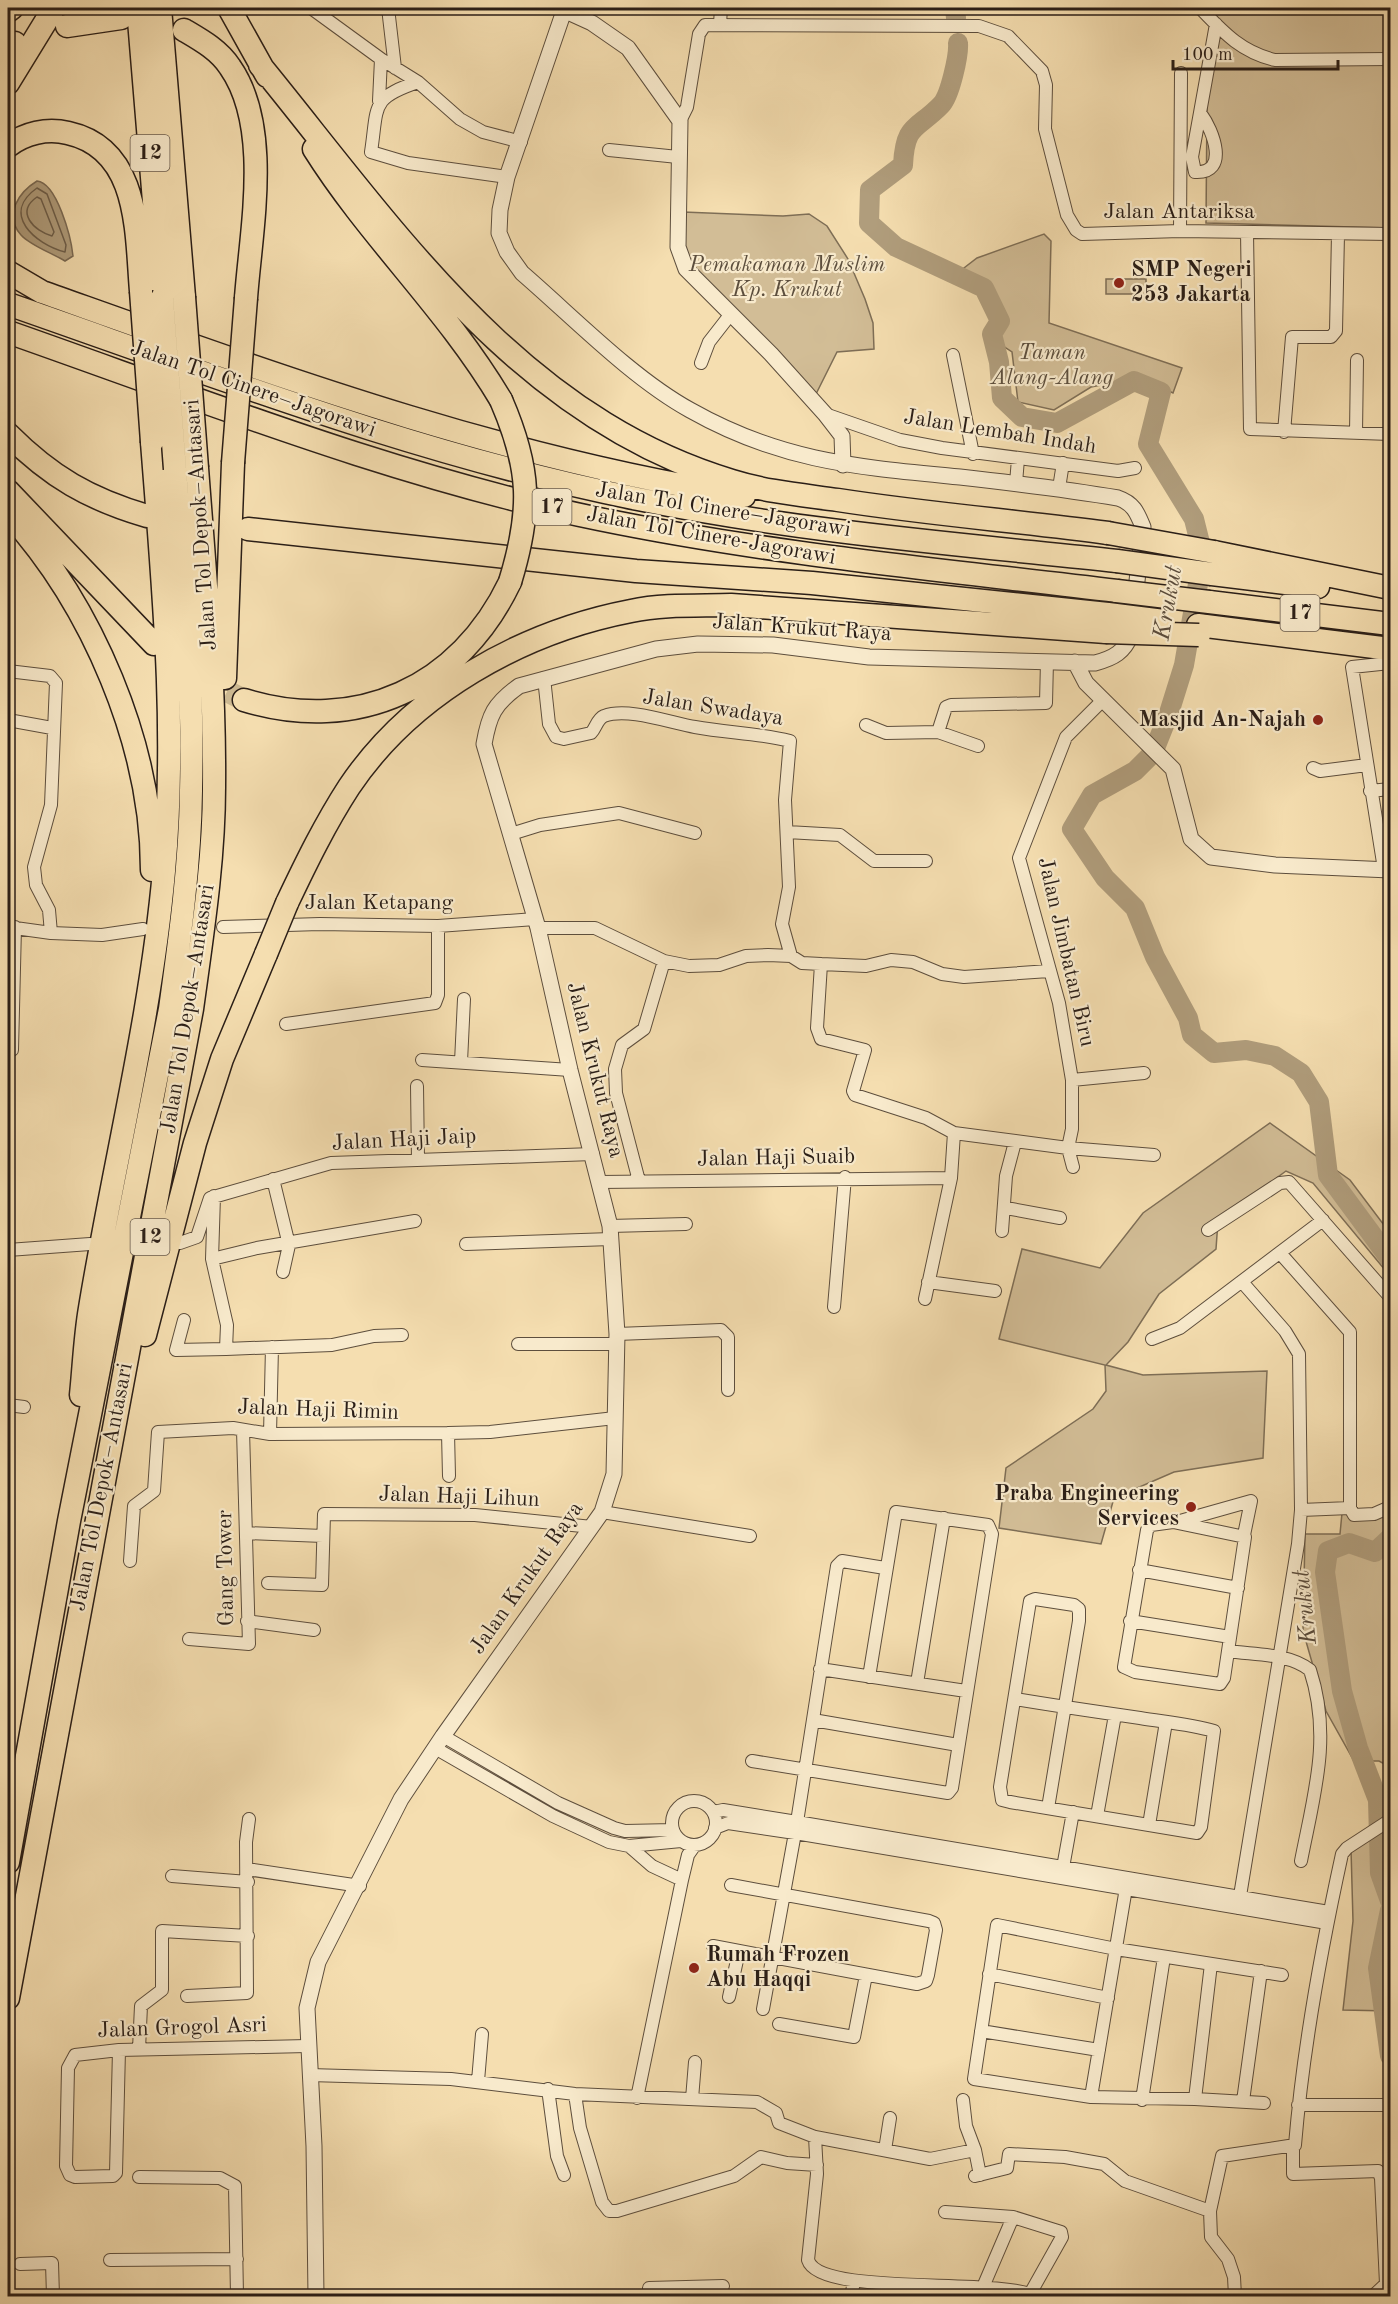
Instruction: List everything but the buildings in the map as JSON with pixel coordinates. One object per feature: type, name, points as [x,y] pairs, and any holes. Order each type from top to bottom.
[{"type":"highway","points":[[8,11],[12,8]]},
{"type":"highway","points":[[8,83],[54,8]]},
{"type":"highway","name":"Jalan Tol Depok–Antasari","points":[[8,1998],[192,1009],[208,886],[214,788],[211,645],[160,8]]},
{"type":"highway","points":[[229,8],[260,64],[336,184],[459,334],[501,400],[516,436],[525,480],[526,508],[521,544],[510,582],[496,610],[466,650],[438,673],[407,691],[376,704],[324,712],[295,712],[244,700]]},
{"type":"highway","points":[[67,26],[129,13]]},
{"type":"highway","name":"Jalan Tol Depok–Antasari","points":[[8,1862],[69,1521],[170,1009],[185,884],[191,792],[191,687],[175,469],[151,295],[129,13]]},
{"type":"highway","points":[[184,30],[206,43],[230,66],[243,91],[253,129],[256,161],[233,463],[225,685],[214,788]]},
{"type":"highway","points":[[260,64],[443,288],[492,338],[558,392],[619,431],[671,458],[732,481],[768,490],[894,509],[1108,533],[1213,563],[1390,588]]},
{"type":"highway","points":[[8,147],[16,140],[38,132],[59,130],[77,135],[98,146],[114,161],[125,178],[132,198],[151,295],[152,442],[168,645],[170,746],[164,870],[152,967],[89,1310],[69,1521]]},
{"type":"highway","points":[[8,272],[42,291],[140,327],[315,389],[462,435],[575,464],[693,488],[809,506],[894,509]]},
{"type":"highway","name":"Jalan Tol Cinere–Jagorawi","points":[[8,304],[370,430],[487,464],[626,497],[762,520],[1117,561],[1213,563],[1390,596]]},
{"type":"highway","name":"Jalan Tol Cinere-Jagorawi","points":[[8,332],[353,453],[467,486],[598,519],[766,549],[1390,624]]},
{"type":"highway","points":[[8,434],[35,461],[75,489],[116,507],[147,516]]},
{"type":"highway","points":[[8,491],[154,644]]},
{"type":"highway","points":[[8,513],[36,544],[71,597],[104,662],[127,721],[143,786],[152,857],[152,967]]},
{"type":"highway","points":[[248,529],[636,571],[824,584],[1107,623]]},
{"type":"highway","points":[[97,1511],[195,1143],[222,1059],[287,903],[315,844],[344,795],[386,741],[429,702],[480,668],[527,643],[579,624],[642,609],[731,605],[1107,623],[1390,649]]},
{"type":"street","points":[[311,8],[381,59],[418,82],[460,119],[483,132],[521,142]]},
{"type":"street","points":[[388,8],[395,68]]},
{"type":"street","points":[[721,8],[720,24],[705,25],[699,34],[687,107],[680,121],[678,247],[686,269],[771,354],[842,436],[843,465]]},
{"type":"street","points":[[1200,8],[1239,46],[1258,56],[1275,60],[1390,59]]},
{"type":"street","points":[[566,10],[592,23],[628,48],[680,121]]},
{"type":"street","name":"Jalan Krukut Raya","points":[[316,2296],[314,2146],[307,2046],[308,1993],[318,1962],[360,1886],[401,1799],[602,1512],[614,1474],[617,1339],[615,1230],[570,1070],[540,924],[514,833],[484,744],[489,719],[501,699],[519,686],[656,650],[698,644],[773,645],[868,657],[1095,663],[1110,659],[1126,648],[1131,635],[1143,527],[1137,511],[1128,501],[1059,488],[843,465],[794,455],[753,441],[689,410],[638,373],[522,273],[507,252],[500,233],[500,210],[507,177],[566,10]]},
{"type":"street","name":"Jalan Antariksa","points":[[720,24],[979,26],[1008,36],[1042,71],[1046,85],[1045,129],[1067,215],[1076,230],[1082,234],[1180,231],[1390,234]]},
{"type":"street","points":[[1201,114],[1216,24]]},
{"type":"street","points":[[381,59],[379,102],[371,152],[408,163],[507,177]]},
{"type":"street","points":[[1180,231],[1181,73]]},
{"type":"street","points":[[379,102],[391,91],[418,82]]},
{"type":"street","points":[[609,150],[678,157]]},
{"type":"street","points":[[1246,232],[1250,429],[1390,434]]},
{"type":"street","points":[[1284,432],[1292,337],[1331,337],[1336,330],[1338,234]]},
{"type":"street","points":[[701,363],[709,342],[730,315]]},
{"type":"street","points":[[953,355],[974,454]]},
{"type":"street","points":[[1356,433],[1357,360]]},
{"type":"street","name":"Jalan Lembah Indah","points":[[825,414],[900,440],[974,454],[1118,471],[1135,468]]},
{"type":"street","points":[[1016,483],[1018,459]]},
{"type":"street","points":[[1059,488],[1063,463]]},
{"type":"street","points":[[939,732],[946,707],[951,705],[1046,703],[1047,661]]},
{"type":"street","points":[[1075,662],[1086,683],[1173,769],[1191,839],[1211,857],[1275,865],[1387,870],[1370,791],[1352,667],[1390,663]]},
{"type":"street","points":[[8,671],[42,675],[54,680],[57,688],[52,728],[51,805],[34,867],[36,885],[49,910],[51,933]]},
{"type":"street","name":"Jalan Swadaya","points":[[544,678],[549,724],[556,737],[564,739],[591,734],[598,720],[606,715],[648,715],[695,727],[760,734],[790,741],[786,770],[789,887],[782,924],[791,956]]},
{"type":"street","name":"Jalan Jimbatan Biru","points":[[1068,1148],[1072,1130],[1072,1080],[1059,1003],[1019,858],[1066,738],[1103,700]]},
{"type":"street","points":[[8,720],[52,728]]},
{"type":"street","points":[[866,725],[886,733],[939,732],[978,746]]},
{"type":"street","points":[[1313,768],[1320,771],[1366,765]]},
{"type":"street","points":[[1370,791],[1390,789]]},
{"type":"street","points":[[514,833],[619,813],[695,833]]},
{"type":"street","points":[[787,832],[840,835],[874,861],[926,861]]},
{"type":"street","name":"Jalan Ketapang","points":[[223,927],[320,924],[438,926],[540,924],[606,931],[664,961],[689,966],[719,965],[746,956],[791,956],[802,963],[820,964],[866,966],[891,960],[913,962],[942,974],[964,978],[1049,971]]},
{"type":"street","points":[[286,1024],[435,1004],[438,994],[438,926]]},
{"type":"street","points":[[12,1050],[11,927],[51,933],[102,935],[143,929]]},
{"type":"street","points":[[634,1181],[616,1093],[615,1069],[622,1045],[644,1029],[664,961]]},
{"type":"street","points":[[820,964],[817,1028],[821,1039],[865,1050],[853,1091],[855,1095],[926,1118],[954,1132],[1015,1142],[1154,1155]]},
{"type":"street","points":[[461,1062],[464,999]]},
{"type":"street","points":[[422,1060],[570,1070]]},
{"type":"street","points":[[1072,1080],[1144,1073]]},
{"type":"street","points":[[417,1086],[418,1160]]},
{"type":"street","points":[[925,1299],[951,1178],[954,1132]]},
{"type":"street","points":[[1002,1231],[1006,1208],[1006,1176],[1015,1142]]},
{"type":"street","points":[[1068,1148],[1073,1167]]},
{"type":"street","name":"Jalan Haji Jaip","points":[[214,1196],[331,1163],[593,1154]]},
{"type":"street","points":[[834,1307],[845,1177]]},
{"type":"street","name":"Jalan Haji Suaib","points":[[600,1182],[845,1177],[951,1178]]},
{"type":"street","points":[[273,1179],[289,1245],[283,1272]]},
{"type":"street","points":[[1208,1230],[1284,1182],[1292,1184],[1390,1297]]},
{"type":"street","points":[[180,1243],[197,1237],[207,1201],[214,1196]]},
{"type":"street","points":[[214,1196],[212,1258],[227,1325],[226,1349]]},
{"type":"street","points":[[1006,1208],[1060,1218]]},
{"type":"street","points":[[1152,1340],[1180,1328],[1243,1283],[1323,1220]]},
{"type":"street","points":[[212,1258],[415,1221]]},
{"type":"street","points":[[466,1244],[646,1225],[686,1224]]},
{"type":"street","points":[[8,1250],[90,1244]]},
{"type":"street","points":[[1280,1253],[1350,1332],[1350,1508],[1354,1515],[1374,1514],[1390,1507]]},
{"type":"street","points":[[928,1282],[995,1291]]},
{"type":"street","points":[[1238,1902],[1277,1658],[1298,1544],[1301,1510],[1299,1354],[1285,1331],[1243,1283]]},
{"type":"street","points":[[184,1320],[176,1350],[332,1346],[374,1336],[402,1335]]},
{"type":"street","points":[[518,1344],[617,1339],[720,1330],[728,1336],[728,1390]]},
{"type":"street","points":[[270,1434],[272,1347]]},
{"type":"street","points":[[8,1406],[24,1407]]},
{"type":"street","name":"Jalan Haji Rimin","points":[[130,1561],[134,1506],[154,1491],[158,1432],[233,1428],[270,1434],[448,1433],[615,1418]]},
{"type":"street","name":"Gang Tower","points":[[189,1639],[249,1644],[243,1430]]},
{"type":"street","points":[[448,1433],[449,1476]]},
{"type":"street","points":[[1251,1502],[1244,1535],[1224,1678],[1221,1683],[1215,1685],[1128,1670],[1123,1663],[1148,1527],[1251,1502]]},
{"type":"street","points":[[1301,1510],[1350,1508]]},
{"type":"street","points":[[602,1512],[750,1536]]},
{"type":"street","points":[[752,1761],[948,1793],[952,1788],[993,1531],[985,1522],[896,1512],[885,1568],[869,1677]]},
{"type":"street","name":"Jalan Haji Lihun","points":[[323,1536],[324,1514],[475,1515],[592,1527]]},
{"type":"street","points":[[917,1683],[944,1518]]},
{"type":"street","points":[[1173,1522],[1244,1535]]},
{"type":"street","points":[[246,1533],[323,1536],[322,1585],[268,1583]]},
{"type":"street","points":[[763,2009],[796,1828],[837,1566],[842,1561],[885,1568]]},
{"type":"street","points":[[1139,1570],[1238,1587]]},
{"type":"street","points":[[1015,1699],[1064,1707],[1166,1722],[1214,1731],[1201,1827],[1197,1833],[1004,1801],[999,1794],[1030,1601],[1035,1599],[1064,1603],[1077,1606],[1080,1612],[1064,1707],[1048,1808]]},
{"type":"street","points":[[247,1621],[314,1630]]},
{"type":"street","points":[[1130,1621],[1230,1637]]},
{"type":"street","points":[[1228,1651],[1299,1663],[1310,1670],[1321,1710],[1321,1747],[1301,1861]]},
{"type":"street","points":[[820,1669],[966,1691]]},
{"type":"street","points":[[1097,1816],[1115,1714]]},
{"type":"street","points":[[813,1720],[958,1746]]},
{"type":"street","points":[[1149,1825],[1166,1722]]},
{"type":"street","points":[[439,1742],[558,1803],[626,1831],[684,1843]]},
{"type":"street","points":[[439,1742],[554,1816],[625,1846],[652,1866],[682,1880]]},
{"type":"street","points":[[625,1846],[684,1843],[710,1838],[715,1828],[713,1812],[704,1803],[685,1803],[675,1811],[684,1843],[682,1880],[637,2098]]},
{"type":"street","points":[[713,1812],[723,1810],[796,1828],[1328,1918]]},
{"type":"street","points":[[1062,1873],[1073,1812]]},
{"type":"street","points":[[187,1996],[247,1993],[249,1820]]},
{"type":"street","points":[[1373,2296],[1386,2284],[1387,2205],[1381,2178],[1377,2171],[1293,2174],[1293,2147],[1328,1918],[1342,1854],[1377,1827],[1390,1820]]},
{"type":"street","points":[[715,1828],[728,1823],[796,1828]]},
{"type":"street","points":[[625,1846],[626,1831]]},
{"type":"street","points":[[172,1876],[248,1875],[360,1886]]},
{"type":"street","points":[[1091,2097],[1126,1884]]},
{"type":"street","points":[[713,1946],[917,1984],[926,1981],[936,1930],[934,1923],[731,1885]]},
{"type":"street","points":[[1264,2103],[1091,2097],[974,2079],[997,1925],[1116,1949],[1282,1974]]},
{"type":"street","points":[[139,2049],[141,2006],[162,1990],[162,1931],[248,1936]]},
{"type":"street","points":[[729,1997],[739,1951]]},
{"type":"street","points":[[1142,2100],[1164,1957]]},
{"type":"street","points":[[1195,2099],[1211,1964]]},
{"type":"street","points":[[1243,2101],[1261,1971]]},
{"type":"street","points":[[989,1974],[1108,1998]]},
{"type":"street","points":[[779,2024],[854,2037],[866,1975]]},
{"type":"street","points":[[981,2031],[1099,2050]]},
{"type":"street","points":[[478,2081],[482,2034]]},
{"type":"street","name":"Jalan Grogol Asri","points":[[119,2050],[118,2167],[113,2176],[75,2177],[67,2172],[68,2068],[75,2055],[119,2050],[139,2049],[307,2046]]},
{"type":"street","points":[[692,2099],[695,2062]]},
{"type":"street","points":[[309,2075],[478,2081],[574,2094],[757,2102],[776,2113],[779,2123],[815,2138],[930,2158],[975,2150]]},
{"type":"street","points":[[548,2089],[557,2156],[564,2175]]},
{"type":"street","points":[[574,2094],[580,2128],[592,2170],[602,2202],[609,2211],[708,2186],[734,2176],[761,2157],[787,2163],[817,2165]]},
{"type":"street","points":[[963,2100],[966,2126],[975,2150],[977,2176],[1007,2168],[1009,2154],[1065,2157],[1104,2164],[1125,2181],[1210,2211]]},
{"type":"street","points":[[1298,2105],[1390,2105]]},
{"type":"street","points":[[885,2150],[890,2118]]},
{"type":"street","points":[[815,2138],[817,2165],[807,2260],[812,2268],[854,2282],[983,2287],[1032,2295],[1063,2234],[1013,2217],[945,2212]]},
{"type":"street","points":[[1235,2296],[1234,2277],[1228,2259],[1211,2237],[1210,2211],[1222,2156],[1293,2147]]},
{"type":"street","points":[[139,2177],[220,2178],[235,2186],[237,2296]]},
{"type":"street","points":[[983,2287],[1013,2217]]},
{"type":"street","points":[[110,2260],[237,2259]]},
{"type":"street","points":[[20,2264],[52,2263],[53,2296]]},
{"type":"street","points":[[851,2296],[854,2282]]},
{"type":"street","points":[[649,2288],[681,2292],[723,2286]]},
{"type":"green space","points":[[1211,8],[1390,8],[1390,228],[1206,223],[1207,102],[1219,25]]},
{"type":"green space","name":"Pemakaman Muslim Kp. Krukut","points":[[683,212],[783,216],[809,214],[827,226],[848,259],[865,299],[873,323],[874,349],[837,352],[815,396],[688,261],[683,246]]},
{"type":"green space","name":"Taman Alang-Alang","points":[[1044,234],[1051,241],[1049,323],[1182,368],[1173,393],[1132,374],[1121,381],[1091,387],[1054,410],[1018,402],[1012,352],[1000,344],[997,334],[1004,318],[987,284],[960,271],[977,258]]},
{"type":"green space","points":[[1106,279],[1146,279],[1146,294],[1106,294]]},
{"type":"green space","points":[[1270,1123],[1350,1180],[1390,1233],[1390,1276],[1313,1183],[1286,1171],[1218,1221],[1216,1249],[1159,1294],[1128,1342],[1106,1365],[1143,1375],[1267,1371],[1263,1458],[1174,1472],[1114,1498],[1101,1544],[999,1528],[1006,1468],[1093,1409],[1106,1391],[1105,1365],[999,1339],[1022,1249],[1100,1268],[1143,1213]]},
{"type":"green space","points":[[1390,1508],[1390,1767],[1379,1761],[1354,1761],[1326,1711],[1303,1631],[1305,1534],[1340,1534],[1342,1513]]},
{"type":"green space","points":[[1390,1823],[1390,2011],[1343,2010],[1353,1921],[1351,1849]]},
{"type":"water","points":[[37,181],[51,191],[62,212],[73,256],[65,261],[30,243],[21,235],[13,220],[13,212],[19,198]]},
{"type":"waterway","name":"Krukut","points":[[955,8],[956,18]]},
{"type":"waterway","name":"Krukut","points":[[958,43],[953,75],[944,100],[910,134],[906,141],[903,165],[870,190],[869,223],[896,247],[984,288],[1000,321],[992,334],[999,362],[1002,398],[1022,417],[1057,423],[1134,381],[1161,392],[1148,444],[1194,519],[1203,555],[1184,665],[1169,713],[1153,753],[1135,771],[1092,795],[1072,829],[1105,878],[1135,908],[1155,957],[1188,1018],[1192,1035],[1214,1053],[1246,1050],[1275,1056],[1301,1073],[1319,1102],[1328,1175],[1390,1259]]},
{"type":"waterway","name":"Krukut","points":[[1390,1538],[1375,1552],[1349,1543],[1328,1551],[1325,1572],[1342,1691],[1358,1748],[1378,1800],[1380,1873],[1390,1901]]},
{"type":"waterway","name":"Krukut","points":[[1390,1910],[1378,1968],[1390,2056]]},
{"type":"tunnel","points":[[198,676],[244,700]]},
{"type":"place","name":"SMP Negeri 253 Jakarta","points":[[1119,283]]},
{"type":"place","name":"Masjid An-Najah","points":[[1318,720]]},
{"type":"place","name":"Praba Engineering Services","points":[[1191,1507]]},
{"type":"place","name":"Rumah Frozen Abu Haqqi","points":[[694,1968]]}]
